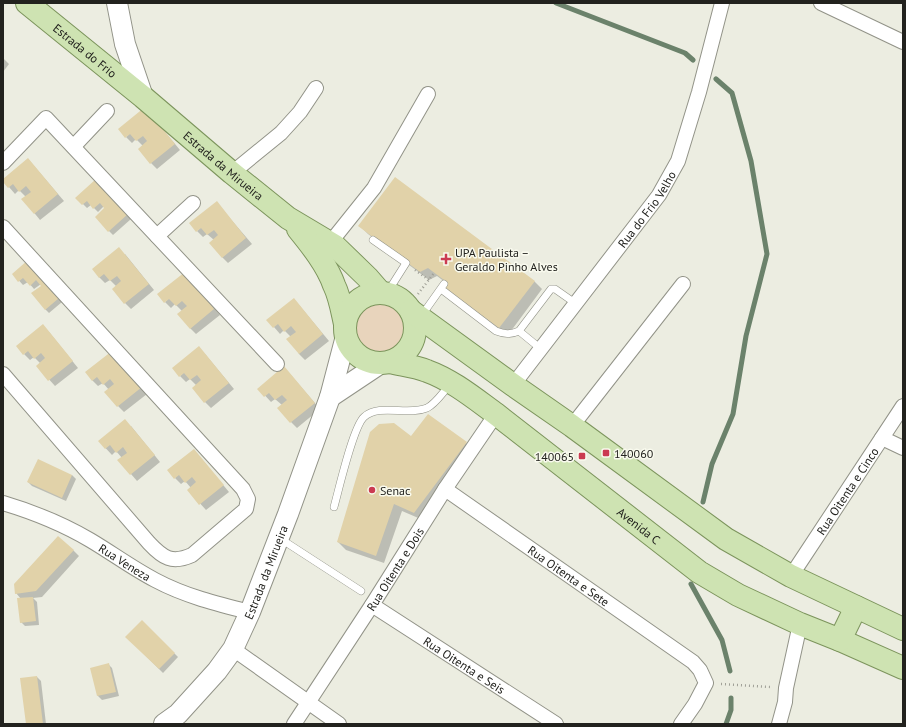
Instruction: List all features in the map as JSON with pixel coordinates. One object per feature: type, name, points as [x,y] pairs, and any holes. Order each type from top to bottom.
[{"type":"main road","name":"Estrada do Frio","points":[[27,3],[144,96]]},
{"type":"main road","name":"Estrada da Mirueira","points":[[118,3],[125,44],[144,96],[232,173],[288,218],[330,243],[384,293],[402,300],[414,312]]},
{"type":"main road","points":[[288,218],[313,248],[334,283],[351,347],[359,356],[369,361],[385,362]]},
{"type":"main road","name":"Estrada da Mirueira","points":[[164,724],[183,709],[217,671],[233,649],[282,541],[330,397],[346,330],[348,314],[361,298],[371,294],[384,293]]},
{"type":"main road","points":[[330,397],[385,362],[398,358],[406,353],[413,341],[416,328],[414,312]]},
{"type":"main road","points":[[414,312],[726,539],[791,576],[903,629]]},
{"type":"main road","name":"Avenida C","points":[[385,362],[425,370],[436,375],[448,386],[496,414],[699,572],[738,594],[800,624],[903,668]]},
{"type":"main road","points":[[840,640],[856,607]]},
{"type":"street","name":"Rua do Frio Velho","points":[[513,385],[659,195],[678,161],[699,92],[722,3]]},
{"type":"street","points":[[821,3],[903,42]]},
{"type":"street","points":[[232,173],[280,133],[300,112],[316,88]]},
{"type":"street","points":[[330,243],[374,188],[428,94]]},
{"type":"street","points":[[74,146],[107,111]]},
{"type":"street","points":[[3,163],[46,118],[74,146],[276,364]]},
{"type":"street","points":[[157,236],[193,203]]},
{"type":"street","points":[[3,227],[244,489],[248,499],[246,509],[192,555],[182,559],[169,560],[158,553],[149,543],[3,374]]},
{"type":"street","points":[[572,426],[683,284]]},
{"type":"street","name":"Rua Oitenta e Cinco","points":[[791,576],[903,406]]},
{"type":"street","name":"Rua Oitenta e Dois","points":[[294,724],[372,605],[445,489],[496,414]]},
{"type":"street","points":[[882,438],[903,448]]},
{"type":"street","name":"Rua Oitenta e Sete","points":[[445,489],[693,662],[700,670],[706,683]]},
{"type":"street","name":"Rua Veneza","points":[[3,503],[50,519],[90,540],[114,556],[156,580],[188,595],[219,605],[250,612]]},
{"type":"street","name":"Rua Oitenta e Seis","points":[[372,605],[556,724]]},
{"type":"street","points":[[779,724],[785,702],[786,688],[800,624]]},
{"type":"street","points":[[233,649],[339,724]]},
{"type":"street","points":[[681,724],[695,704],[706,683]]},
{"type":"lane","points":[[373,240],[406,263],[384,293]]},
{"type":"lane","points":[[414,312],[442,286],[496,331],[512,334],[518,332],[551,289],[555,289],[575,303]]},
{"type":"lane","points":[[518,332],[540,349]]},
{"type":"lane","points":[[334,507],[356,430],[365,416],[375,411],[404,412],[427,408],[437,400],[448,386]]},
{"type":"lane","points":[[282,541],[361,591]]},
{"type":"path","points":[[406,263],[428,280],[442,286]]},
{"type":"path","points":[[414,312],[428,280],[434,273]]},
{"type":"path","points":[[706,683],[786,688]]},
{"type":"shaded area","points":[[381,303],[391,305],[400,311],[406,320],[408,330],[406,340],[400,349],[391,355],[381,357],[371,355],[362,349],[356,340],[354,330],[356,320],[362,311],[371,305]]},
{"type":"building","points":[[145,107],[175,144],[150,164],[138,149],[147,141],[143,136],[136,141],[130,134],[125,138],[118,129]]},
{"type":"building","points":[[28,158],[58,194],[34,214],[21,199],[31,192],[26,186],[19,192],[13,184],[8,188],[3,182],[3,179]]},
{"type":"building","points":[[395,177],[535,281],[499,328],[445,288],[448,283],[428,268],[420,272],[358,226]]},
{"type":"building","points":[[96,179],[128,214],[108,232],[95,217],[104,208],[100,203],[93,209],[87,201],[82,205],[75,198]]},
{"type":"building","points":[[217,201],[246,238],[222,258],[209,243],[218,235],[214,230],[207,235],[201,228],[196,232],[189,223]]},
{"type":"building","points":[[119,247],[149,284],[124,304],[112,289],[121,281],[117,276],[110,281],[104,274],[99,278],[92,269]]},
{"type":"building","points":[[28,260],[59,298],[45,310],[31,293],[41,286],[36,280],[30,286],[23,278],[18,282],[12,274]]},
{"type":"building","points":[[185,272],[214,309],[190,329],[177,314],[187,306],[182,301],[176,306],[169,299],[164,303],[157,294]]},
{"type":"building","points":[[294,298],[323,334],[299,354],[286,339],[296,332],[291,326],[284,332],[278,324],[273,328],[266,320]]},
{"type":"building","points":[[43,324],[73,361],[48,381],[36,366],[45,358],[41,353],[34,359],[28,351],[23,355],[16,346]]},
{"type":"building","points":[[199,346],[229,383],[204,403],[192,388],[201,380],[197,375],[190,380],[184,373],[179,377],[172,368]]},
{"type":"building","points":[[112,351],[142,387],[117,407],[104,392],[114,384],[110,379],[103,385],[97,377],[92,381],[85,372]]},
{"type":"building","points":[[284,366],[315,403],[290,423],[277,408],[287,400],[282,395],[275,400],[269,393],[264,397],[257,389]]},
{"type":"building","points":[[428,414],[467,442],[414,513],[394,504],[376,556],[337,542],[370,432],[379,424],[394,423],[411,436]]},
{"type":"building","points":[[125,419],[155,455],[130,475],[117,460],[127,453],[123,447],[116,453],[110,445],[105,449],[98,441]]},
{"type":"building","points":[[194,449],[224,485],[199,505],[187,490],[196,482],[192,477],[185,483],[179,475],[174,479],[167,470]]},
{"type":"building","points":[[38,459],[72,475],[62,498],[27,482]]},
{"type":"building","points":[[58,536],[74,550],[36,591],[15,594],[14,584]]},
{"type":"building","points":[[33,597],[36,621],[20,623],[17,598]]},
{"type":"building","points":[[142,620],[175,653],[159,669],[125,637]]},
{"type":"building","points":[[109,663],[116,692],[97,696],[90,668]]},
{"type":"building","points":[[37,676],[43,724],[26,724],[20,678]]},
{"type":"waterway","points":[[556,3],[685,53],[693,60]]},
{"type":"waterway","points":[[703,502],[712,464],[733,414],[746,336],[767,254],[751,161],[732,93],[716,79]]},
{"type":"waterway","points":[[691,584],[722,640],[730,671]]},
{"type":"waterway","points":[[726,724],[731,710],[731,698]]},
{"type":"place","name":"UPA Paulista – Geraldo Pinho Alves","points":[[446,259]]},
{"type":"place","name":"140060","points":[[606,453]]},
{"type":"place","name":"140065","points":[[582,456]]},
{"type":"place","name":"Senac","points":[[372,490]]}]
